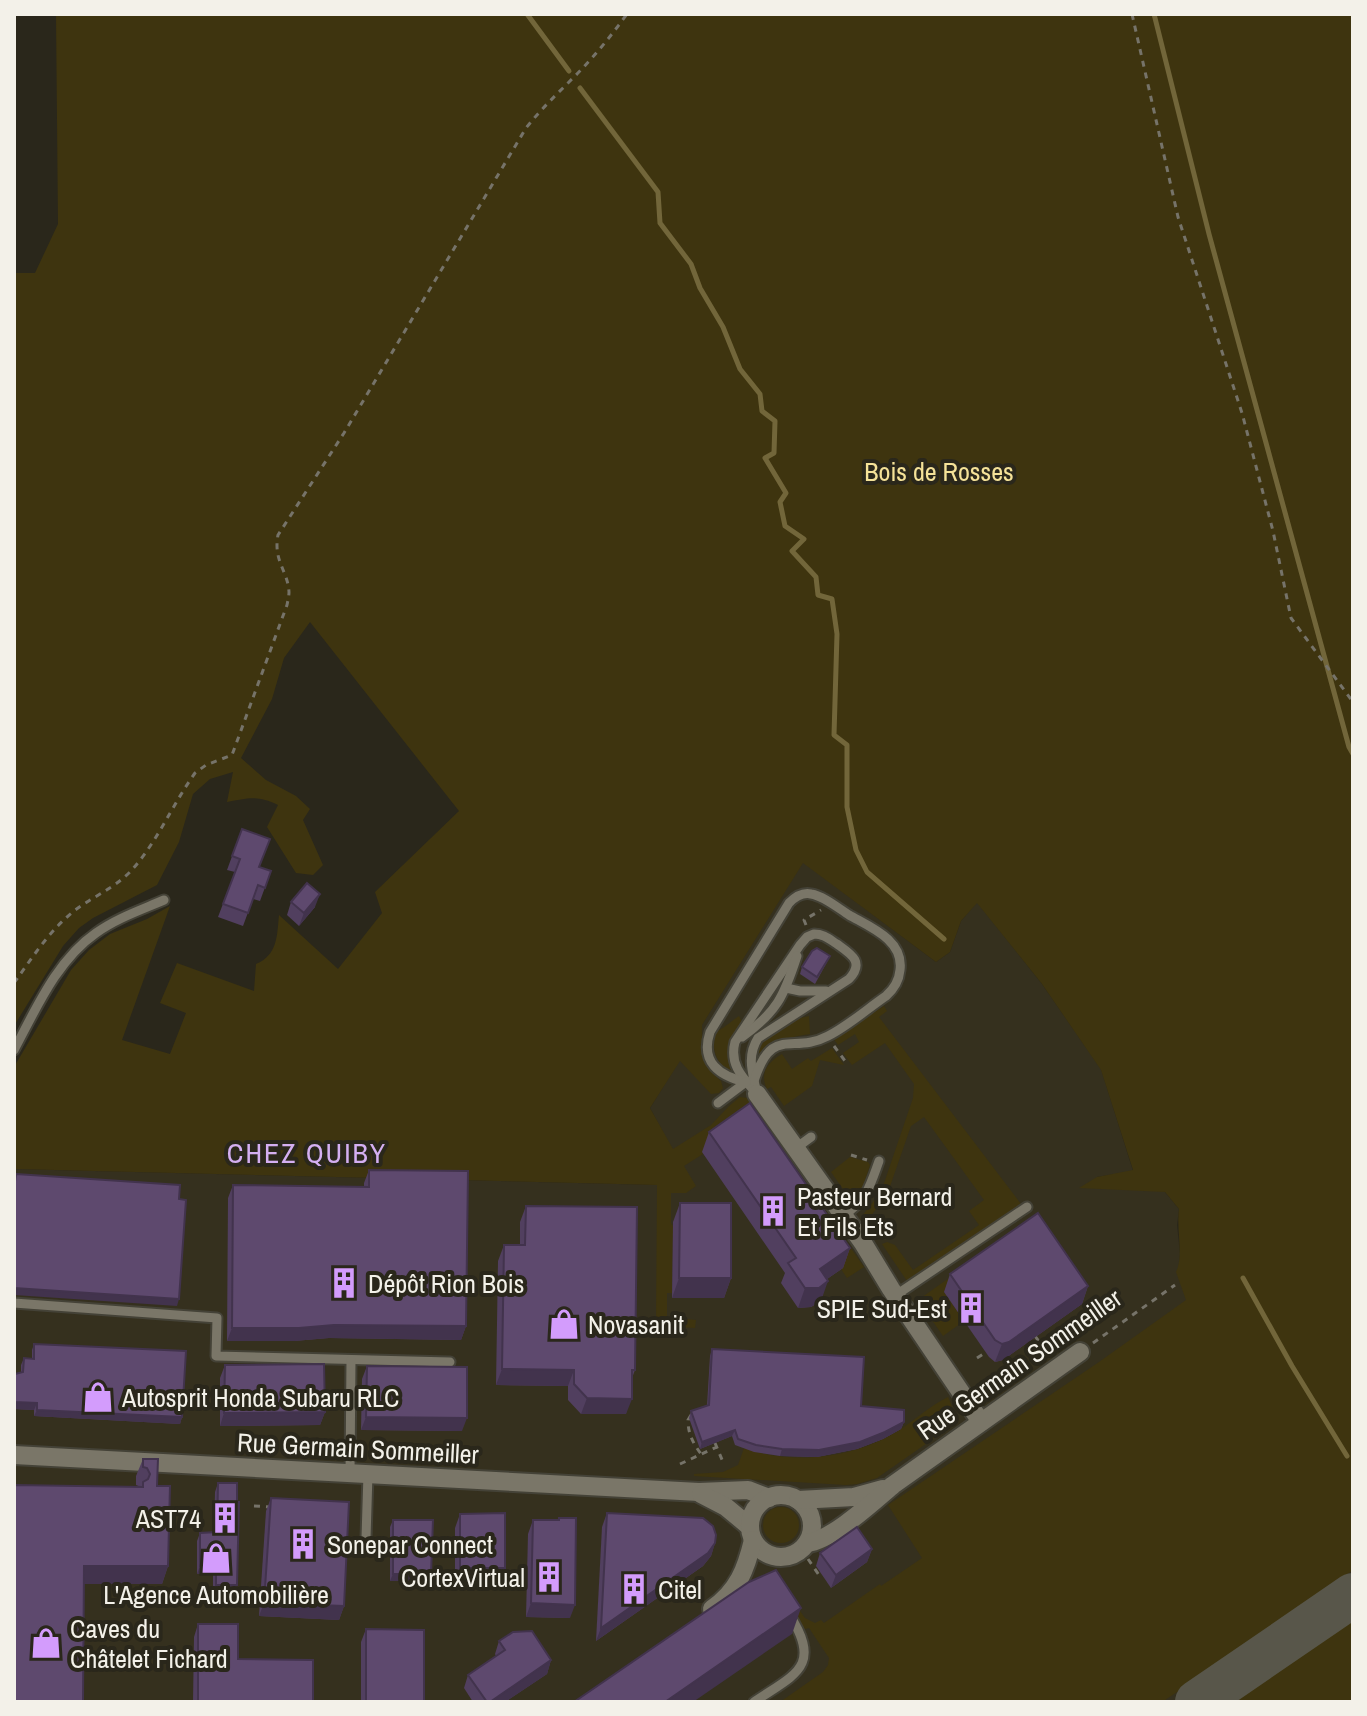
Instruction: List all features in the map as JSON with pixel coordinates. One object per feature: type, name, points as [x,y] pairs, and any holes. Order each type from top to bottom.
[{"type":"street","points":[[752,1086],[804,1143],[844,1215],[981,1422]]},
{"type":"street","name":"Rue Germain Sommeiller","points":[[699,1492],[726,1507],[752,1533],[764,1552],[775,1557],[798,1550],[823,1538],[866,1508],[893,1485],[1080,1352]]},
{"type":"street","name":"Rue Germain Sommeiller","points":[[14,1455],[699,1492],[748,1490],[769,1498],[781,1495],[798,1500],[854,1497],[893,1485]]},
{"type":"street","points":[[727,1599],[742,1575],[755,1509],[769,1498]]},
{"type":"street","points":[[798,1500],[811,1520],[811,1532],[798,1550]]},
{"type":"street","name":"Rue Germain Sommeiller","points":[[773,1575],[798,1550]]},
{"type":"street","points":[[692,1623],[727,1599],[755,1587]]},
{"type":"lane","points":[[718,1103],[752,1086],[762,1059],[779,1045],[828,1037],[889,993],[900,975],[900,958],[887,938],[813,894],[802,894],[789,903],[708,1038],[708,1055],[717,1069],[726,1077],[752,1086]]},
{"type":"lane","points":[[14,1050],[60,970],[82,944],[114,922],[164,900]]},
{"type":"lane","points":[[820,934],[853,956],[856,967],[853,975],[758,1038],[750,1060],[752,1086],[733,1060],[735,1042],[800,945],[810,936],[820,934]]},
{"type":"lane","points":[[735,1042],[765,1020],[781,1000],[800,945]]},
{"type":"lane","points":[[786,988],[829,991]]},
{"type":"lane","points":[[844,1215],[866,1195],[879,1161]]},
{"type":"lane","points":[[896,1295],[1027,1207]]},
{"type":"lane","points":[[14,1303],[217,1318],[216,1356],[450,1362]]},
{"type":"lane","points":[[351,1360],[366,1538]]},
{"type":"lane","points":[[754,1702],[797,1673],[803,1664],[805,1653],[801,1637],[783,1605]]},
{"type":"path","points":[[14,983],[56,928],[74,911],[116,885],[140,861],[195,773],[232,755],[287,605],[289,590],[276,546],[278,535],[344,433],[526,128],[545,104],[601,48],[627,14]]},
{"type":"path","points":[[1132,14],[1178,217],[1242,413],[1273,531],[1291,618],[1353,702]]},
{"type":"path","points":[[807,919],[812,915]]},
{"type":"path","points":[[828,1037],[848,1065]]},
{"type":"path","points":[[851,1155],[866,1159]]},
{"type":"path","name":"Rue Germain Sommeiller","points":[[1080,1352],[1175,1285]]},
{"type":"path","points":[[1035,1336],[1040,1343]]},
{"type":"path","points":[[977,1358],[985,1353]]},
{"type":"path","points":[[699,1412],[689,1416],[688,1424],[693,1444],[701,1454]]},
{"type":"path","points":[[680,1464],[716,1445],[723,1462]]},
{"type":"path","points":[[254,1506],[283,1507]]},
{"type":"path","points":[[798,1550],[819,1575]]},
{"type":"shaded area","points":[[803,862],[936,962],[950,952],[961,921],[977,902],[1042,984],[1101,1069],[1133,1171],[1097,1177],[1165,1192],[1179,1209],[1179,1265],[1353,1444],[1353,1702],[14,1702],[14,1169],[657,1185],[685,1173],[650,1108]]},
{"type":"green space","name":"Bois de Rosses","points":[[56,14],[1353,14],[1353,1570],[1162,1702],[780,1702],[823,1672],[829,1658],[781,1595],[790,1597],[805,1618],[824,1623],[922,1558],[888,1505],[1186,1300],[1176,1272],[1179,1209],[1165,1192],[1079,1188],[1097,1177],[1133,1170],[1101,1070],[1042,984],[977,903],[961,921],[950,952],[936,962],[803,863],[702,1025],[706,1062],[723,1088],[719,1093],[711,1094],[680,1061],[650,1108],[673,1149],[711,1125],[740,1097],[747,1098],[864,1267],[847,1278],[841,1269],[843,1267],[702,1152],[684,1166],[696,1186],[686,1193],[671,1193],[672,1293],[667,1293],[667,1317],[696,1320],[695,1328],[656,1326],[657,1185],[14,1169],[14,1067],[71,970],[89,950],[110,934],[170,906],[122,1040],[170,1054],[186,1013],[160,1003],[177,963],[254,991],[256,964],[272,950],[279,915],[338,969],[382,913],[375,892],[459,811],[310,622],[284,658],[272,699],[241,758],[266,780],[296,796],[310,809],[303,820],[323,865],[313,875],[296,873],[267,827],[278,805],[253,798],[227,802],[233,772],[210,779],[193,794],[179,842],[157,885],[79,928],[63,946],[14,1026],[14,273],[35,273],[58,224]]},
{"type":"green space","points":[[884,1006],[887,1011],[879,1017],[1021,1204],[907,1281],[882,1244],[895,1245],[913,1270],[979,1225],[969,1211],[984,1200],[924,1117],[911,1126],[887,1195],[866,1222],[862,1216],[881,1192],[913,1098],[914,1084],[885,1043],[852,1065],[843,1053],[859,1042],[855,1034],[838,1045],[833,1038]]},
{"type":"green space","points":[[739,1016],[742,1022],[729,1052],[732,1073],[718,1060],[714,1044],[717,1031]]},
{"type":"green space","points":[[809,1016],[810,1034],[783,1039],[758,1053],[766,1039],[778,1028]]},
{"type":"green space","points":[[832,1048],[844,1065],[820,1060],[812,1086],[784,1106],[771,1087],[767,1089],[765,1073],[777,1057],[782,1054],[792,1069]]},
{"type":"green space","points":[[850,1157],[870,1165],[862,1189],[850,1199],[831,1172]]},
{"type":"green space","points":[[1027,1223],[944,1292],[964,1321],[943,1336],[918,1300]]},
{"type":"green space","points":[[948,1397],[952,1415],[943,1432],[877,1478],[846,1485],[694,1476],[723,1472],[738,1465],[744,1448],[763,1454],[804,1458],[865,1447],[901,1429]]},
{"type":"green space","points":[[781,1507],[794,1512],[799,1525],[794,1538],[781,1543],[768,1538],[763,1525],[768,1512]]},
{"type":"green space","points":[[1353,1620],[1353,1702],[1233,1702]]},
{"type":"building","points":[[242,829],[270,839],[259,867],[271,871],[265,888],[258,885],[248,913],[223,904],[240,859],[232,856]]},
{"type":"building","points":[[307,883],[320,894],[304,913],[291,902]]},
{"type":"building","points":[[817,948],[830,956],[817,977],[802,967]]},
{"type":"building","name":"Pasteur Bernard Et Fils Ets","points":[[750,1103],[850,1248],[820,1269],[828,1281],[819,1288],[805,1288],[788,1263],[796,1258],[709,1132]]},
{"type":"building","name":"Dépôt Rion Bois","points":[[369,1170],[468,1171],[466,1326],[232,1328],[233,1185],[369,1187]]},
{"type":"building","points":[[16,1174],[180,1185],[179,1199],[186,1200],[179,1299],[14,1288]]},
{"type":"building","points":[[680,1203],[731,1203],[731,1278],[679,1278]]},
{"type":"building","name":"Novasanit","points":[[526,1206],[637,1207],[632,1399],[587,1398],[574,1384],[574,1370],[502,1369],[504,1245],[525,1245]]},
{"type":"building","points":[[1038,1213],[1088,1286],[1002,1344],[995,1340],[950,1274]]},
{"type":"building","name":"Autosprit Honda Subaru RLC","points":[[34,1344],[186,1351],[182,1417],[37,1410],[37,1403],[14,1402],[15,1374],[23,1372],[24,1358],[34,1359]]},
{"type":"building","points":[[712,1349],[864,1357],[861,1406],[904,1410],[904,1422],[860,1442],[819,1450],[756,1445],[738,1439],[735,1430],[702,1442],[691,1411],[709,1405]]},
{"type":"building","points":[[324,1364],[325,1412],[224,1413],[225,1365]]},
{"type":"building","points":[[367,1366],[467,1367],[467,1418],[366,1417]]},
{"type":"building","points":[[143,1459],[158,1459],[157,1486],[170,1486],[168,1566],[84,1566],[83,1702],[14,1702],[14,1485],[143,1487],[150,1474],[143,1467]]},
{"type":"building","points":[[218,1483],[237,1483],[237,1585],[216,1585],[216,1566],[200,1566],[200,1533],[217,1532]]},
{"type":"building","name":"Sonepar Connect","points":[[271,1498],[349,1502],[344,1606],[264,1603]]},
{"type":"building","points":[[505,1513],[505,1568],[460,1568],[460,1514]]},
{"type":"building","name":"Citel","points":[[607,1513],[703,1518],[713,1526],[716,1535],[708,1553],[601,1628]]},
{"type":"building","name":"CortexVirtual","points":[[576,1518],[575,1605],[531,1603],[533,1520]]},
{"type":"building","points":[[393,1520],[433,1520],[431,1574],[393,1574]]},
{"type":"building","points":[[857,1527],[872,1549],[836,1575],[820,1553]]},
{"type":"building","points":[[776,1570],[801,1608],[665,1702],[574,1702],[749,1582]]},
{"type":"building","points":[[198,1624],[238,1624],[238,1659],[313,1660],[313,1702],[198,1702]]},
{"type":"building","points":[[366,1629],[424,1630],[424,1702],[366,1702]]},
{"type":"building","points":[[532,1631],[551,1660],[487,1702],[468,1675],[505,1650],[499,1641],[513,1632]]},
{"type":"waterway","points":[[527,14],[569,71]]},
{"type":"waterway","points":[[1154,14],[1209,234],[1353,754]]},
{"type":"waterway","points":[[580,88],[658,192],[660,223],[691,264],[740,369],[760,394],[762,411],[775,421],[774,453],[765,458],[786,493],[780,502],[785,526],[804,539],[792,551],[816,577],[818,595],[832,599],[837,634],[834,735],[847,745],[847,807],[856,850],[867,872],[944,939]]},
{"type":"waterway","points":[[1243,1278],[1347,1456]]},
{"type":"taxiway","points":[[1197,1702],[1353,1595]]},
{"type":"place","name":"Pasteur Bernard Et Fils Ets","points":[[773,1211]]},
{"type":"place","name":"Dépôt Rion Bois","points":[[344,1283]]},
{"type":"place","name":"SPIE Sud-Est","points":[[971,1308]]},
{"type":"place","name":"Novasanit","points":[[564,1324]]},
{"type":"place","name":"Autosprit Honda Subaru RLC","points":[[98,1397]]},
{"type":"place","name":"AST74","points":[[225,1518]]},
{"type":"place","name":"Sonepar Connect","points":[[303,1544]]},
{"type":"place","name":"L'Agence Automobilière","points":[[216,1558]]},
{"type":"place","name":"CortexVirtual","points":[[549,1577]]},
{"type":"place","name":"Citel","points":[[634,1589]]},
{"type":"place","name":"Caves du Châtelet Fichard","points":[[46,1643]]},
{"type":"district","name":"CHEZ QUIBY","points":[[307,1153]]}]
